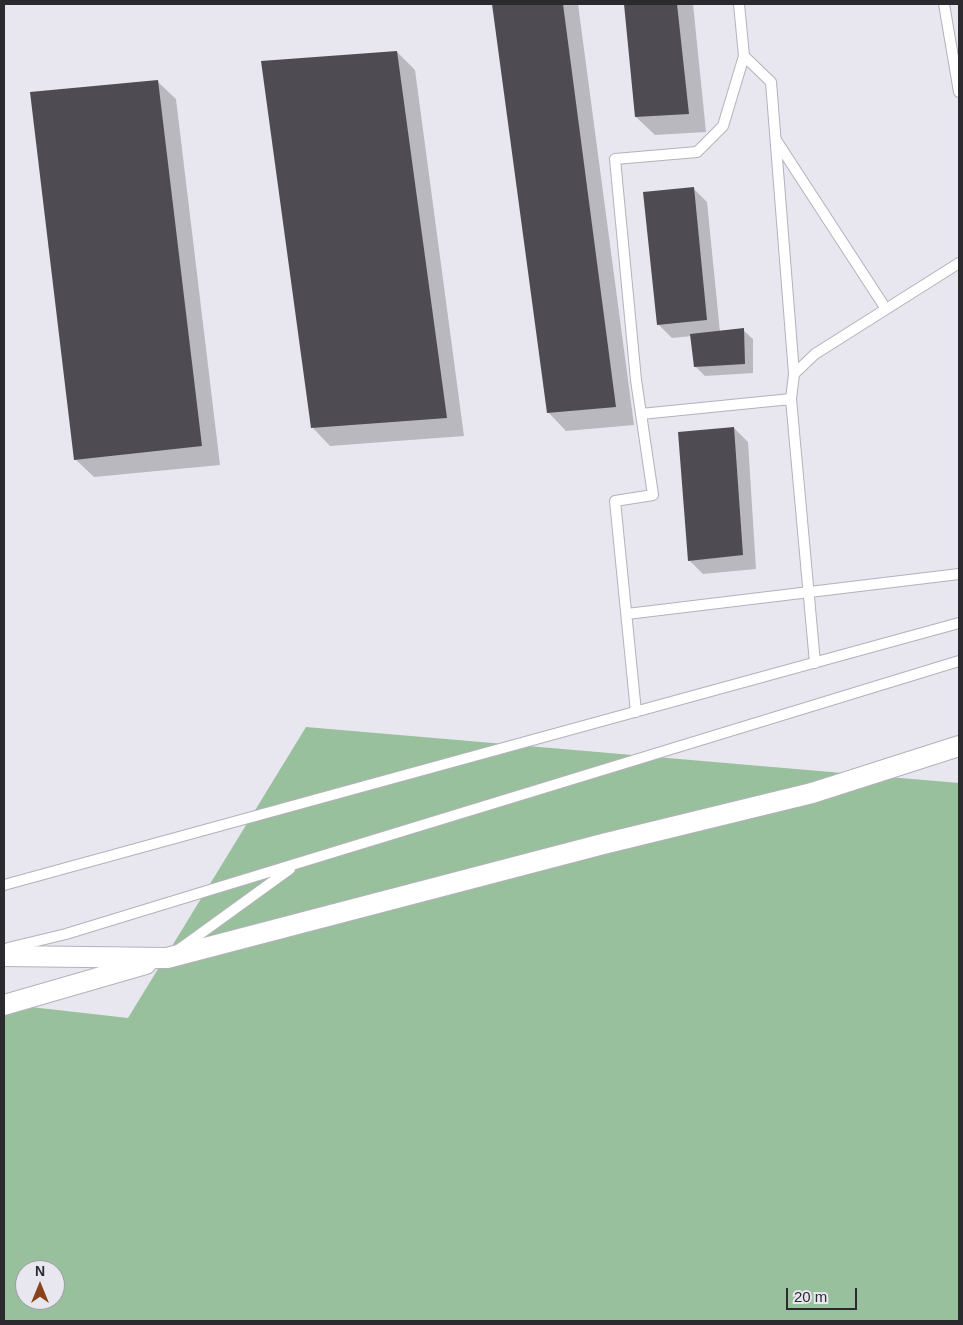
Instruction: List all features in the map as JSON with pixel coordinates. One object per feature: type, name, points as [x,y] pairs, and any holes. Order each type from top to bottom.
[{"type":"street","points":[[4,1005],[167,958],[593,847],[812,793],[959,746]]},
{"type":"street","points":[[4,956],[167,958]]},
{"type":"lane","points":[[636,712],[615,501],[653,495],[636,380],[615,159],[697,152],[723,126],[744,56],[739,4]]},
{"type":"lane","points":[[944,4],[959,92]]},
{"type":"lane","points":[[744,56],[771,82],[794,374],[791,399],[815,662]]},
{"type":"lane","points":[[776,140],[886,308]]},
{"type":"lane","points":[[794,374],[815,354],[959,263]]},
{"type":"lane","points":[[641,414],[791,399]]},
{"type":"lane","points":[[626,614],[959,574]]},
{"type":"lane","points":[[4,885],[959,623]]},
{"type":"lane","points":[[4,949],[66,934],[959,661]]},
{"type":"lane","points":[[167,958],[298,863]]},
{"type":"green space","points":[[306,727],[959,783],[959,1321],[4,1321],[4,1004],[128,1018]]},
{"type":"building","points":[[492,4],[563,4],[616,407],[547,413]]},
{"type":"building","points":[[624,4],[677,4],[689,114],[635,117]]},
{"type":"building","points":[[397,51],[447,418],[311,428],[261,61]]},
{"type":"building","points":[[158,80],[202,446],[74,460],[30,92]]},
{"type":"building","points":[[694,187],[707,320],[657,325],[643,192]]},
{"type":"building","points":[[744,328],[745,364],[694,367],[690,334]]},
{"type":"building","points":[[734,427],[743,555],[688,561],[678,432]]}]
